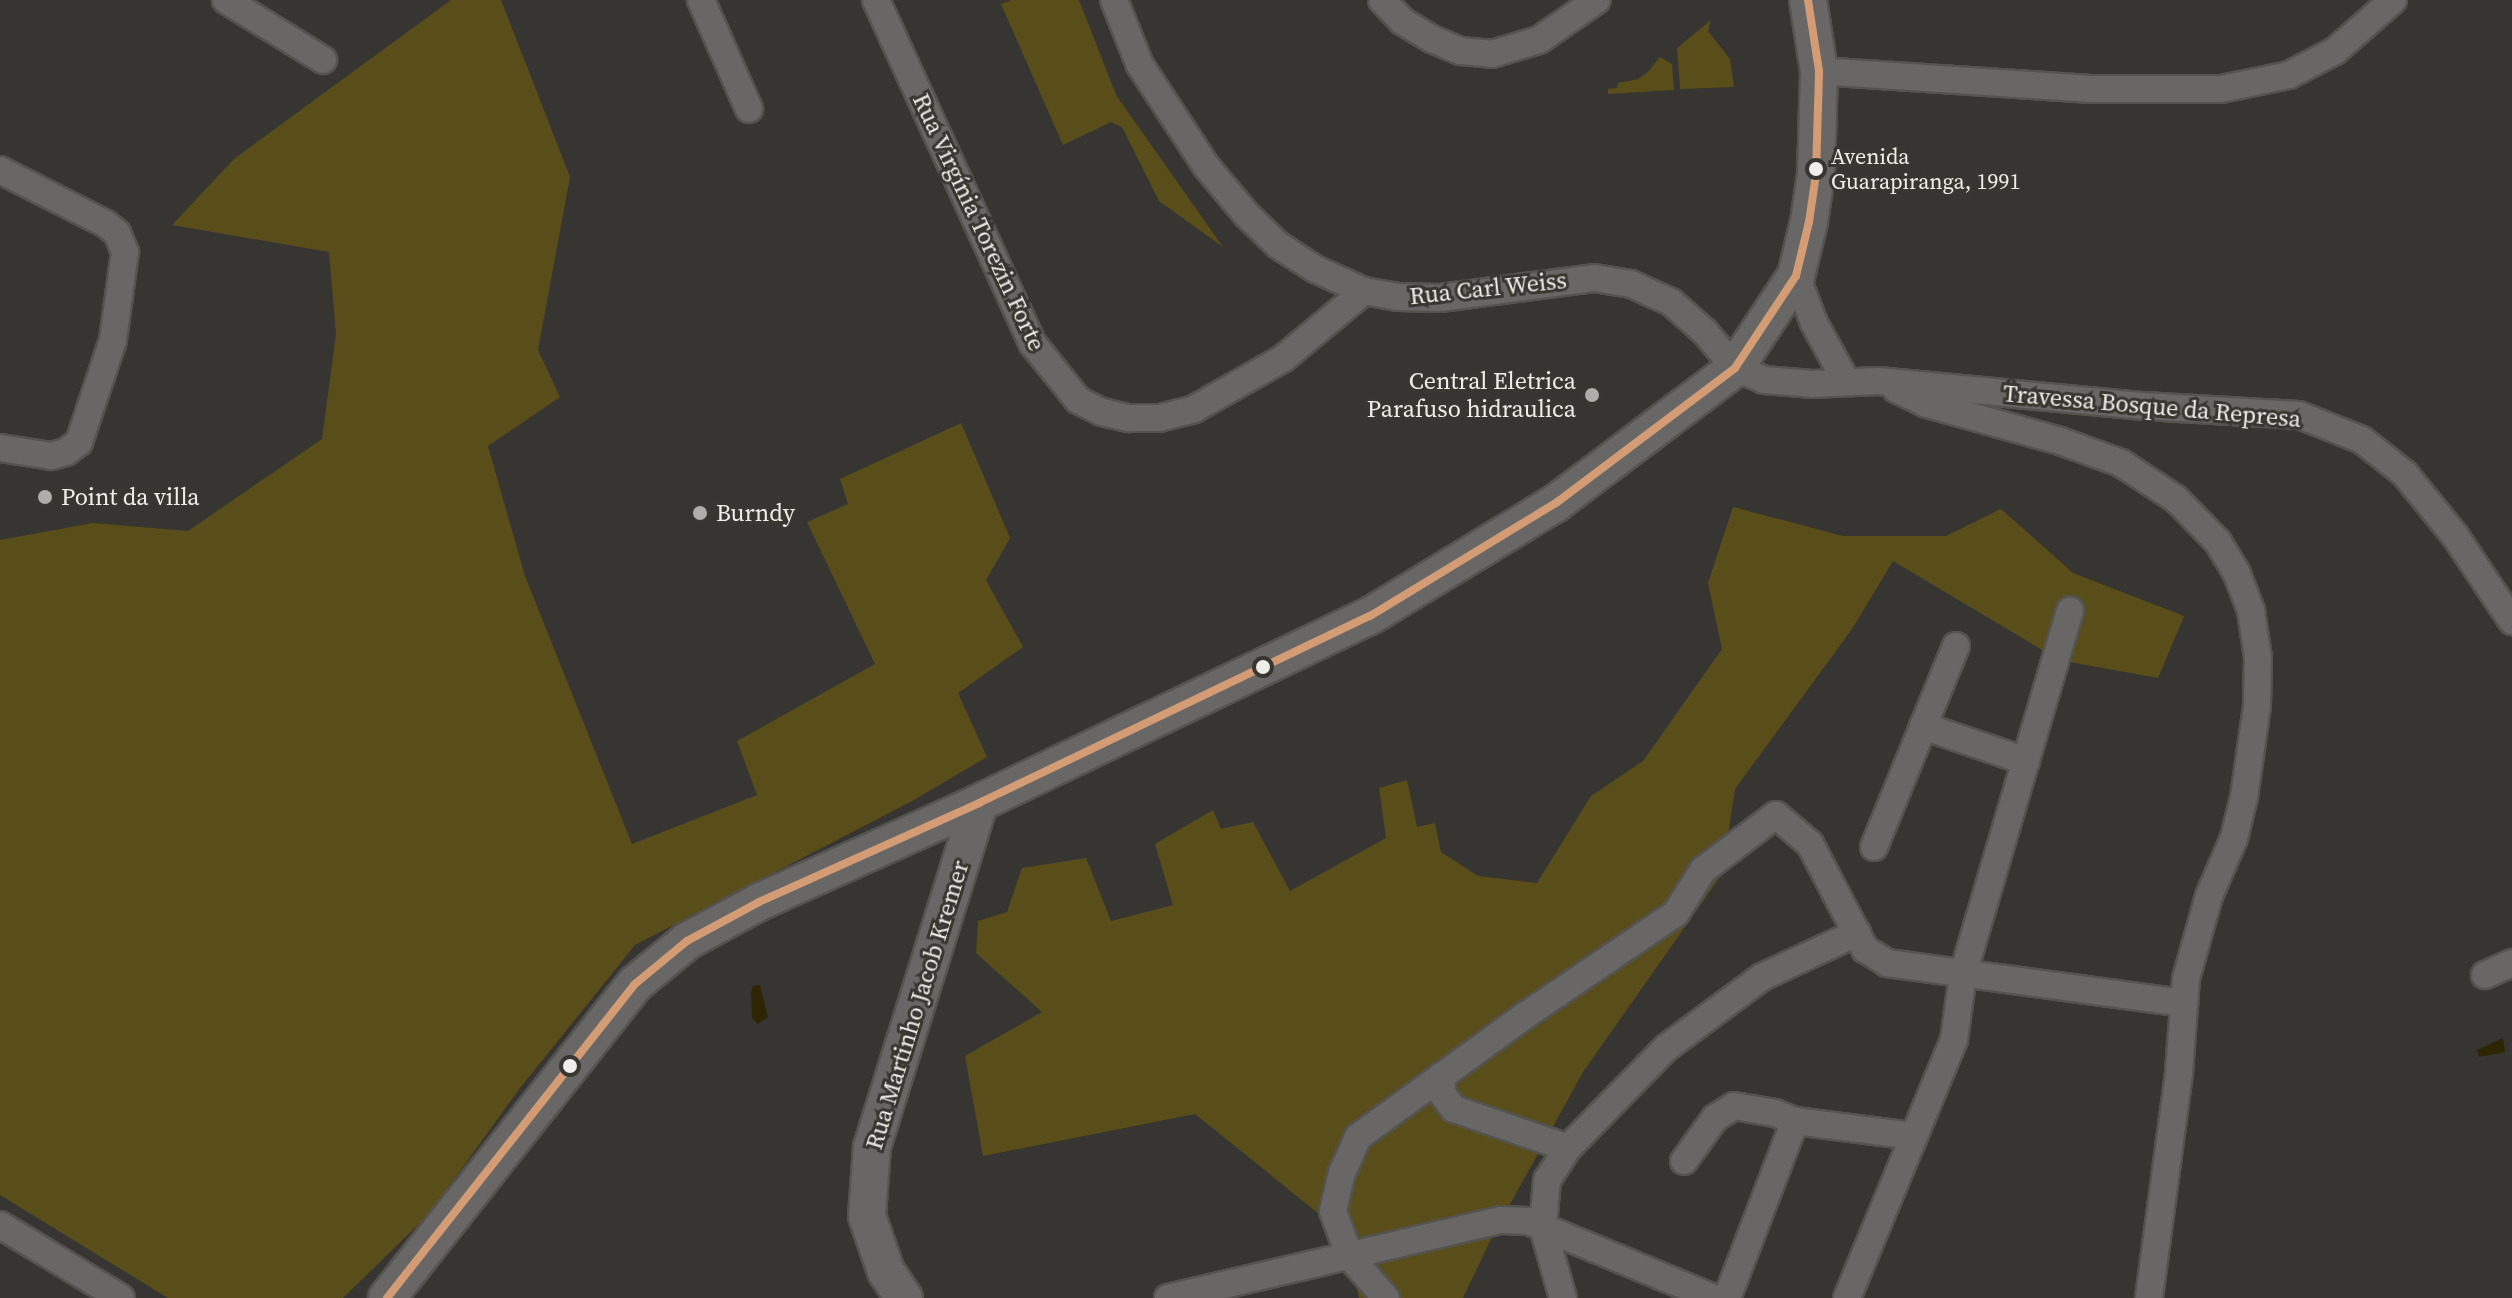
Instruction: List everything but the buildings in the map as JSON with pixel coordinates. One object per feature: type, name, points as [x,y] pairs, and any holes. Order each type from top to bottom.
[{"type":"main road","points":[[394,1295],[609,1015],[658,961],[687,941],[759,902],[979,803],[1370,616],[1556,503],[1735,368],[1796,276],[1816,174],[1819,71],[1808,0]]},
{"type":"main road","name":"Rua Martinho Jacob Kremer","points":[[904,1298],[886,1271],[867,1216],[872,1147],[979,803]]},
{"type":"street","points":[[226,0],[323,60]]},
{"type":"street","points":[[701,0],[749,109]]},
{"type":"street","name":"Rua Virgínia Torezin Forte","points":[[876,0],[1033,344],[1052,373],[1078,400],[1102,412],[1129,418],[1159,418],[1194,409],[1284,358],[1364,291]]},
{"type":"street","name":"Rua Carl Weiss","points":[[1114,0],[1140,65],[1206,166],[1247,215],[1278,245],[1315,269],[1364,291],[1398,297],[1440,298],[1594,278],[1631,284],[1671,302],[1705,332],[1735,368]]},
{"type":"street","points":[[1382,0],[1402,21],[1432,39],[1460,51],[1492,54],[1539,40],[1597,0]]},
{"type":"street","points":[[1819,71],[2091,89],[2221,89],[2289,75],[2335,51],[2393,0]]},
{"type":"street","points":[[0,170],[106,224],[117,233],[125,252],[113,340],[79,442],[66,452],[51,456],[13,449],[0,428]]},
{"type":"street","points":[[1796,276],[1814,323],[1846,381]]},
{"type":"street","name":"Travessa Bosque da Represa","points":[[1735,368],[1764,380],[1813,384],[1878,381],[2144,406],[2299,415],[2362,440],[2405,474],[2456,537],[2512,621]]},
{"type":"street","points":[[1878,381],[1927,404],[2060,441],[2121,463],[2176,499],[2218,542],[2237,574],[2251,611],[2258,658],[2257,706],[2244,797],[2234,838],[2209,896],[2186,979],[2179,1073],[2149,1298]]},
{"type":"street","points":[[1847,1298],[1954,1040],[1963,974],[2070,610]]},
{"type":"street","points":[[1874,847],[1956,646]]},
{"type":"street","points":[[1923,726],[2026,761]]},
{"type":"street","points":[[1386,1298],[1350,1257],[1333,1211],[1342,1173],[1358,1137],[1676,913],[1703,870],[1776,815],[1810,844],[1865,949],[1887,963],[2184,1003]]},
{"type":"street","points":[[1563,1298],[1543,1227],[1547,1180],[1568,1148],[1666,1048],[1762,977],[1857,933]]},
{"type":"street","points":[[2485,975],[2512,963]]},
{"type":"street","points":[[1441,1076],[1443,1095],[1454,1109],[1568,1148]]},
{"type":"street","points":[[1684,1161],[1715,1118],[1734,1106],[1775,1113],[1795,1121],[1914,1136]]},
{"type":"street","points":[[1727,1298],[1795,1121]]},
{"type":"street","points":[[1168,1298],[1501,1220],[1528,1221],[1714,1298]]},
{"type":"street","points":[[0,1225],[121,1298]]},
{"type":"shaded area","points":[[451,0],[501,0],[570,177],[538,350],[560,397],[488,446],[525,576],[632,844],[757,795],[737,741],[875,664],[807,522],[848,504],[840,479],[961,423],[1010,538],[986,580],[1023,647],[958,693],[987,757],[912,801],[635,945],[520,1088],[429,1214],[343,1298],[168,1298],[0,1195],[0,540],[93,523],[188,531],[322,439],[336,334],[329,252],[172,225],[234,159]]},
{"type":"shaded area","points":[[1012,0],[1079,0],[1116,95],[1223,247],[1159,201],[1122,127],[1111,122],[1063,145],[1001,4]]},
{"type":"shaded area","points":[[1711,20],[1708,31],[1730,59],[1734,87],[1680,89],[1677,48]]},
{"type":"shaded area","points":[[1660,57],[1672,64],[1674,90],[1608,94],[1608,89],[1617,88],[1618,83],[1638,79],[1648,72]]},
{"type":"shaded area","points":[[1733,507],[1843,536],[1946,536],[2001,509],[2073,573],[2184,616],[2158,678],[2059,660],[1893,561],[1852,629],[1735,789],[1722,874],[1583,1072],[1492,1237],[1463,1298],[1359,1298],[1345,1235],[1195,1114],[983,1156],[965,1056],[1042,1012],[976,953],[978,921],[1007,912],[1022,868],[1086,858],[1111,921],[1173,905],[1155,844],[1213,810],[1221,829],[1253,822],[1290,891],[1386,838],[1379,788],[1407,780],[1417,827],[1435,823],[1441,852],[1478,876],[1537,883],[1591,796],[1643,761],[1722,649],[1708,583]]},
{"type":"shaded area","points":[[760,985],[768,1017],[758,1024],[752,1018],[751,993],[753,986]]},
{"type":"shaded area","points":[[2503,1038],[2505,1052],[2479,1057],[2477,1050]]},
{"type":"transit line","points":[[387,1298],[635,984],[687,941],[759,902],[979,803],[1370,616],[1556,503],[1735,368],[1796,276],[1809,222],[1816,174],[1819,71],[1808,0]]},
{"type":"place","name":"Avenida Guarapiranga, 1991","points":[[1816,169]]},
{"type":"place","name":"Central Eletrica Parafuso hidraulica","points":[[1592,395]]},
{"type":"place","name":"Point da villa","points":[[45,497]]},
{"type":"place","name":"Burndy","points":[[700,513]]}]
